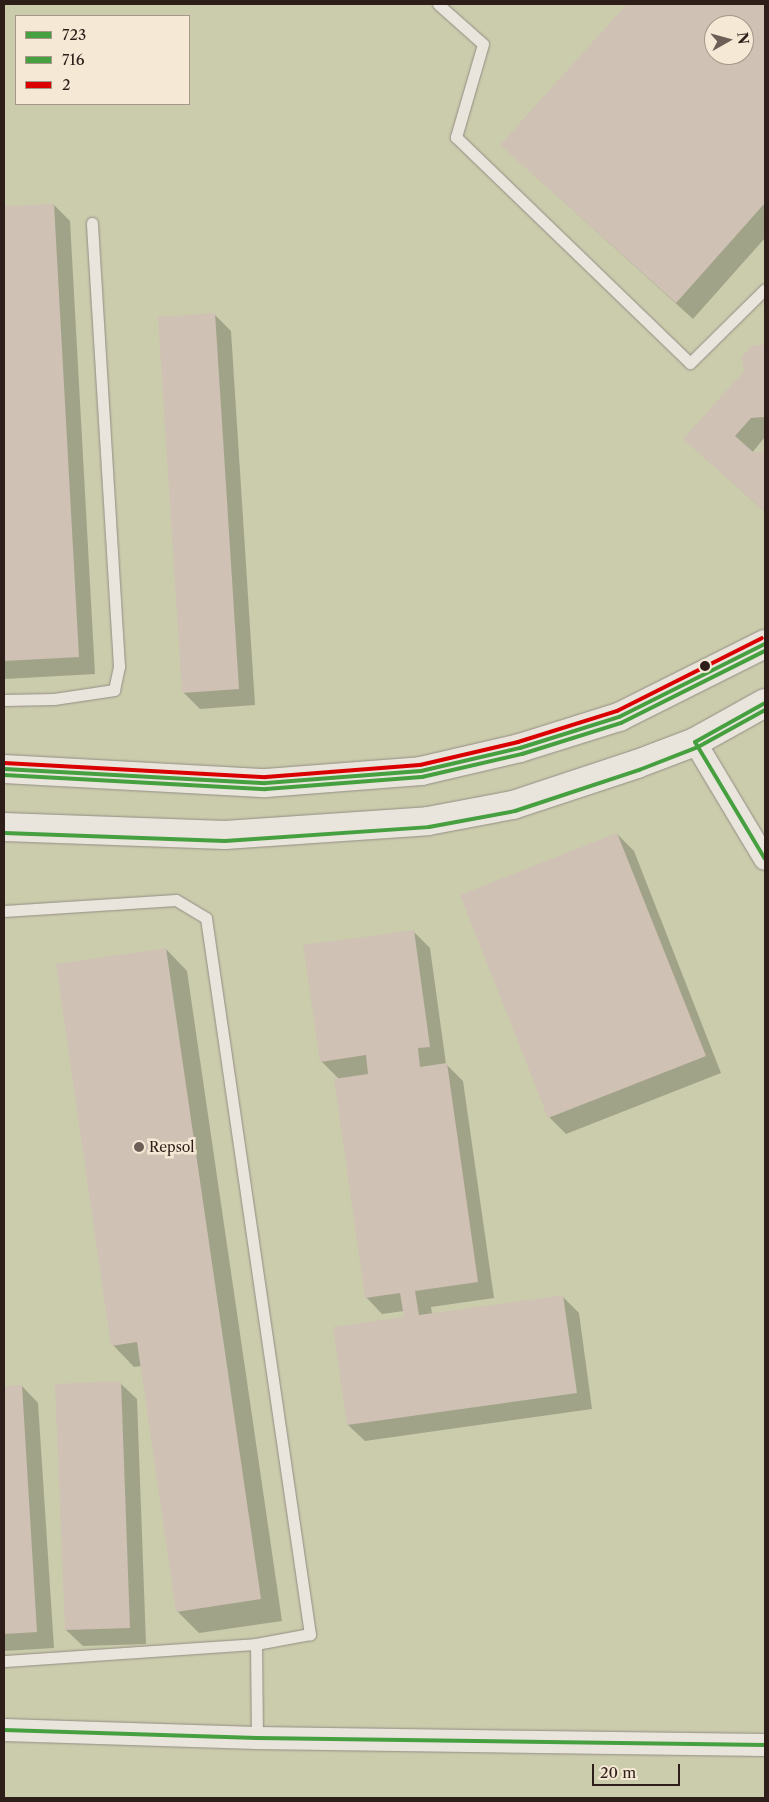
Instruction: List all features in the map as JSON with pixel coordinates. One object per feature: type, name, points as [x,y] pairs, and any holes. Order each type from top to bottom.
[{"type":"street","points":[[4,769],[266,783],[421,771],[520,748],[619,717],[765,644]]},
{"type":"street","points":[[4,827],[225,836],[428,821],[513,805],[695,742],[765,703]]},
{"type":"street","points":[[695,742],[765,859]]},
{"type":"street","points":[[4,1730],[258,1738],[765,1745]]},
{"type":"lane","points":[[438,4],[483,44],[456,137],[690,363],[765,289]]},
{"type":"lane","points":[[4,700],[54,699],[114,690],[118,666],[92,223]]},
{"type":"lane","points":[[4,911],[176,900],[206,918],[310,1634],[256,1644],[4,1661]]},
{"type":"lane","points":[[256,1644],[258,1738]]},
{"type":"green space","points":[[4,4],[765,4],[765,1798],[4,1798]]},
{"type":"building","points":[[627,4],[765,4],[765,203],[676,303],[500,145]]},
{"type":"building","points":[[54,204],[79,657],[4,661],[4,206]]},
{"type":"building","points":[[215,313],[239,689],[182,693],[158,317]]},
{"type":"building","points":[[752,345],[765,345],[765,417],[751,418],[735,436],[753,452],[765,452],[765,512],[683,439],[744,371],[742,357]]},
{"type":"building","points":[[617,833],[706,1056],[548,1118],[460,895]]},
{"type":"building","points":[[414,930],[430,1047],[418,1048],[420,1067],[447,1063],[478,1282],[415,1291],[419,1315],[563,1295],[577,1393],[347,1425],[333,1327],[404,1317],[400,1293],[365,1298],[334,1079],[368,1074],[366,1055],[320,1062],[303,945]]},
{"type":"building","name":"Repsol","points":[[166,948],[261,1599],[176,1612],[137,1342],[111,1346],[56,964]]},
{"type":"building","points":[[121,1381],[130,1628],[65,1630],[55,1384]]},
{"type":"building","points":[[22,1385],[37,1632],[4,1634],[4,1386]]},
{"type":"transit line","name":"2","points":[[4,763],[266,777],[420,765],[518,742],[617,711],[762,638]]},
{"type":"transit line","name":"723","points":[[4,769],[266,783],[421,771],[520,748],[619,717],[765,644]]},
{"type":"transit line","name":"716","points":[[4,775],[266,789],[422,777],[522,754],[621,723],[765,651]]},
{"type":"transit line","name":"723","points":[[765,703],[695,742],[765,859]]},
{"type":"transit line","name":"716","points":[[4,833],[225,841],[429,827],[515,811],[639,770],[698,747],[765,710]]},
{"type":"transit line","name":"723","points":[[4,1730],[257,1738],[765,1745]]},
{"type":"place","name":"Repsol","points":[[139,1147]]}]
